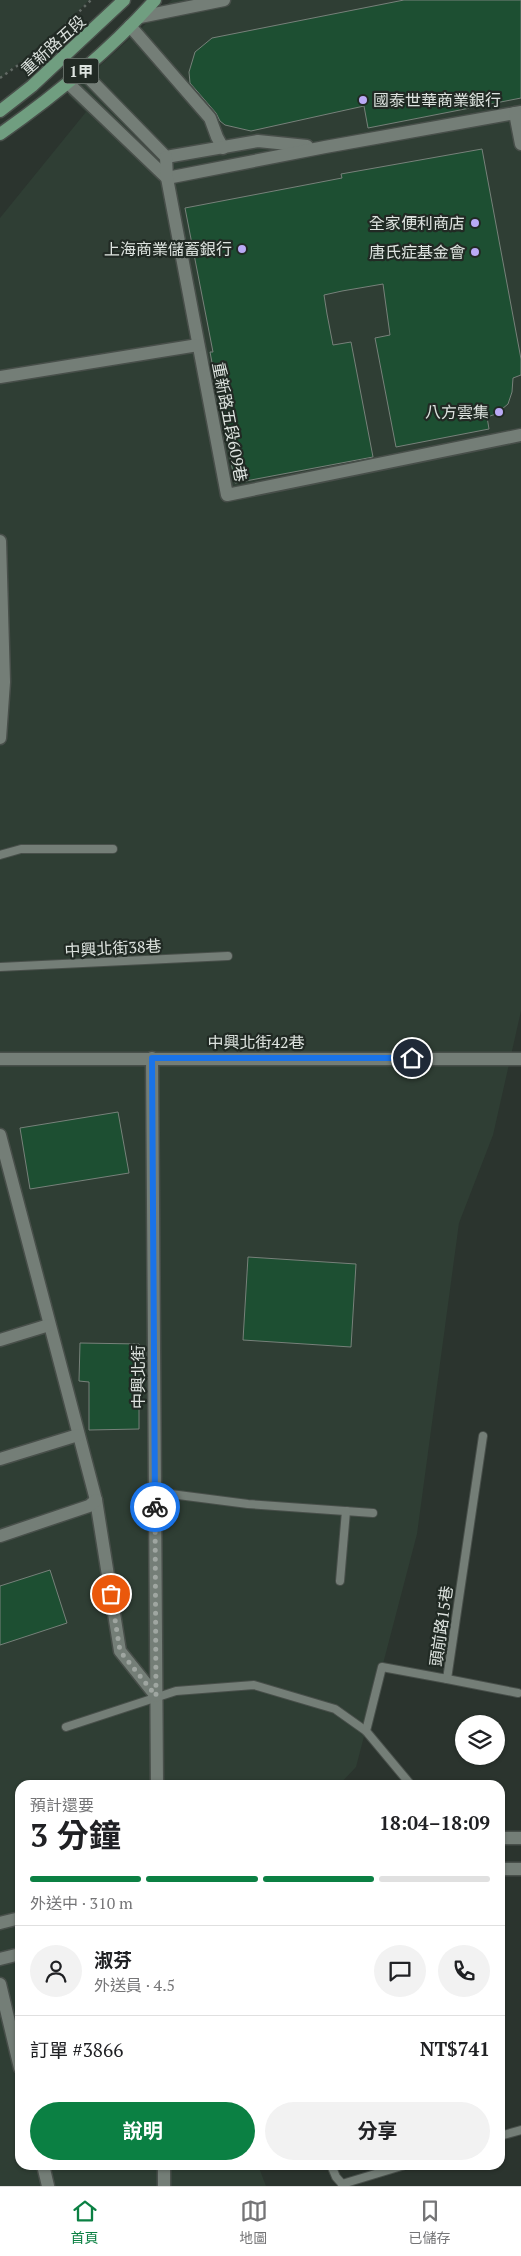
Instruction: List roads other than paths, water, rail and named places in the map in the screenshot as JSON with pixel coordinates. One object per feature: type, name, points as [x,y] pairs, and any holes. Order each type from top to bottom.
[{"type":"main road","name":"重新路五段","points":[[0,111],[32,86],[124,0]]},
{"type":"main road","name":"1甲","points":[[0,134],[82,71],[140,17],[155,0]]},
{"type":"street","points":[[140,17],[224,0]]},
{"type":"street","points":[[130,26],[210,118],[216,137],[223,148]]},
{"type":"street","points":[[82,71],[166,157],[223,148],[258,140],[324,147]]},
{"type":"street","points":[[68,83],[166,178],[324,147],[518,113],[521,144]]},
{"type":"street","name":"重新路五段609巷","points":[[166,157],[166,178],[228,495],[521,435]]},
{"type":"street","points":[[0,377],[198,345]]},
{"type":"street","points":[[0,541],[1,639],[4,682],[0,738]]},
{"type":"street","name":"中興北街","points":[[152,1058],[157,1780]]},
{"type":"street","name":"中興北街42巷","points":[[0,1059],[517,1059]]},
{"type":"street","points":[[0,1135],[96,1500],[120,1651],[156,1696]]},
{"type":"street","points":[[0,1340],[49,1325]]},
{"type":"street","points":[[0,1459],[78,1434]]},
{"type":"street","points":[[0,1536],[89,1506],[96,1500]]},
{"type":"street","points":[[505,1838],[521,1838]]},
{"type":"street","points":[[505,1869],[521,1869]]},
{"type":"street","points":[[0,1923],[15,1919]]},
{"type":"street","points":[[0,1959],[15,1955]]},
{"type":"street","points":[[0,1984],[15,2047]]},
{"type":"street","points":[[44,2170],[48,2186]]},
{"type":"street","points":[[164,2170],[164,2186]]},
{"type":"lane","points":[[0,855],[22,849],[113,849]]},
{"type":"lane","name":"中興北街38巷","points":[[0,967],[228,956]]},
{"type":"lane","name":"頭前路15巷","points":[[366,1731],[382,1667],[448,1680],[483,1436]]},
{"type":"lane","points":[[155,1492],[248,1504],[373,1513]]},
{"type":"lane","points":[[340,1581],[346,1511]]},
{"type":"lane","points":[[448,1680],[518,1693]]},
{"type":"lane","points":[[66,1727],[176,1691],[254,1685],[334,1709],[366,1731],[407,1780]]},
{"type":"lane","points":[[505,2135],[521,2130]]},
{"type":"lane","points":[[334,2170],[343,2185],[390,2170]]},
{"type":"place","name":"國泰世華商業銀行","points":[[363,100]]},
{"type":"place","name":"全家便利商店","points":[[475,223]]},
{"type":"place","name":"上海商業儲蓄銀行","points":[[242,249]]},
{"type":"place","name":"唐氏症基金會","points":[[475,252]]},
{"type":"place","name":"八方雲集","points":[[499,412]]}]
